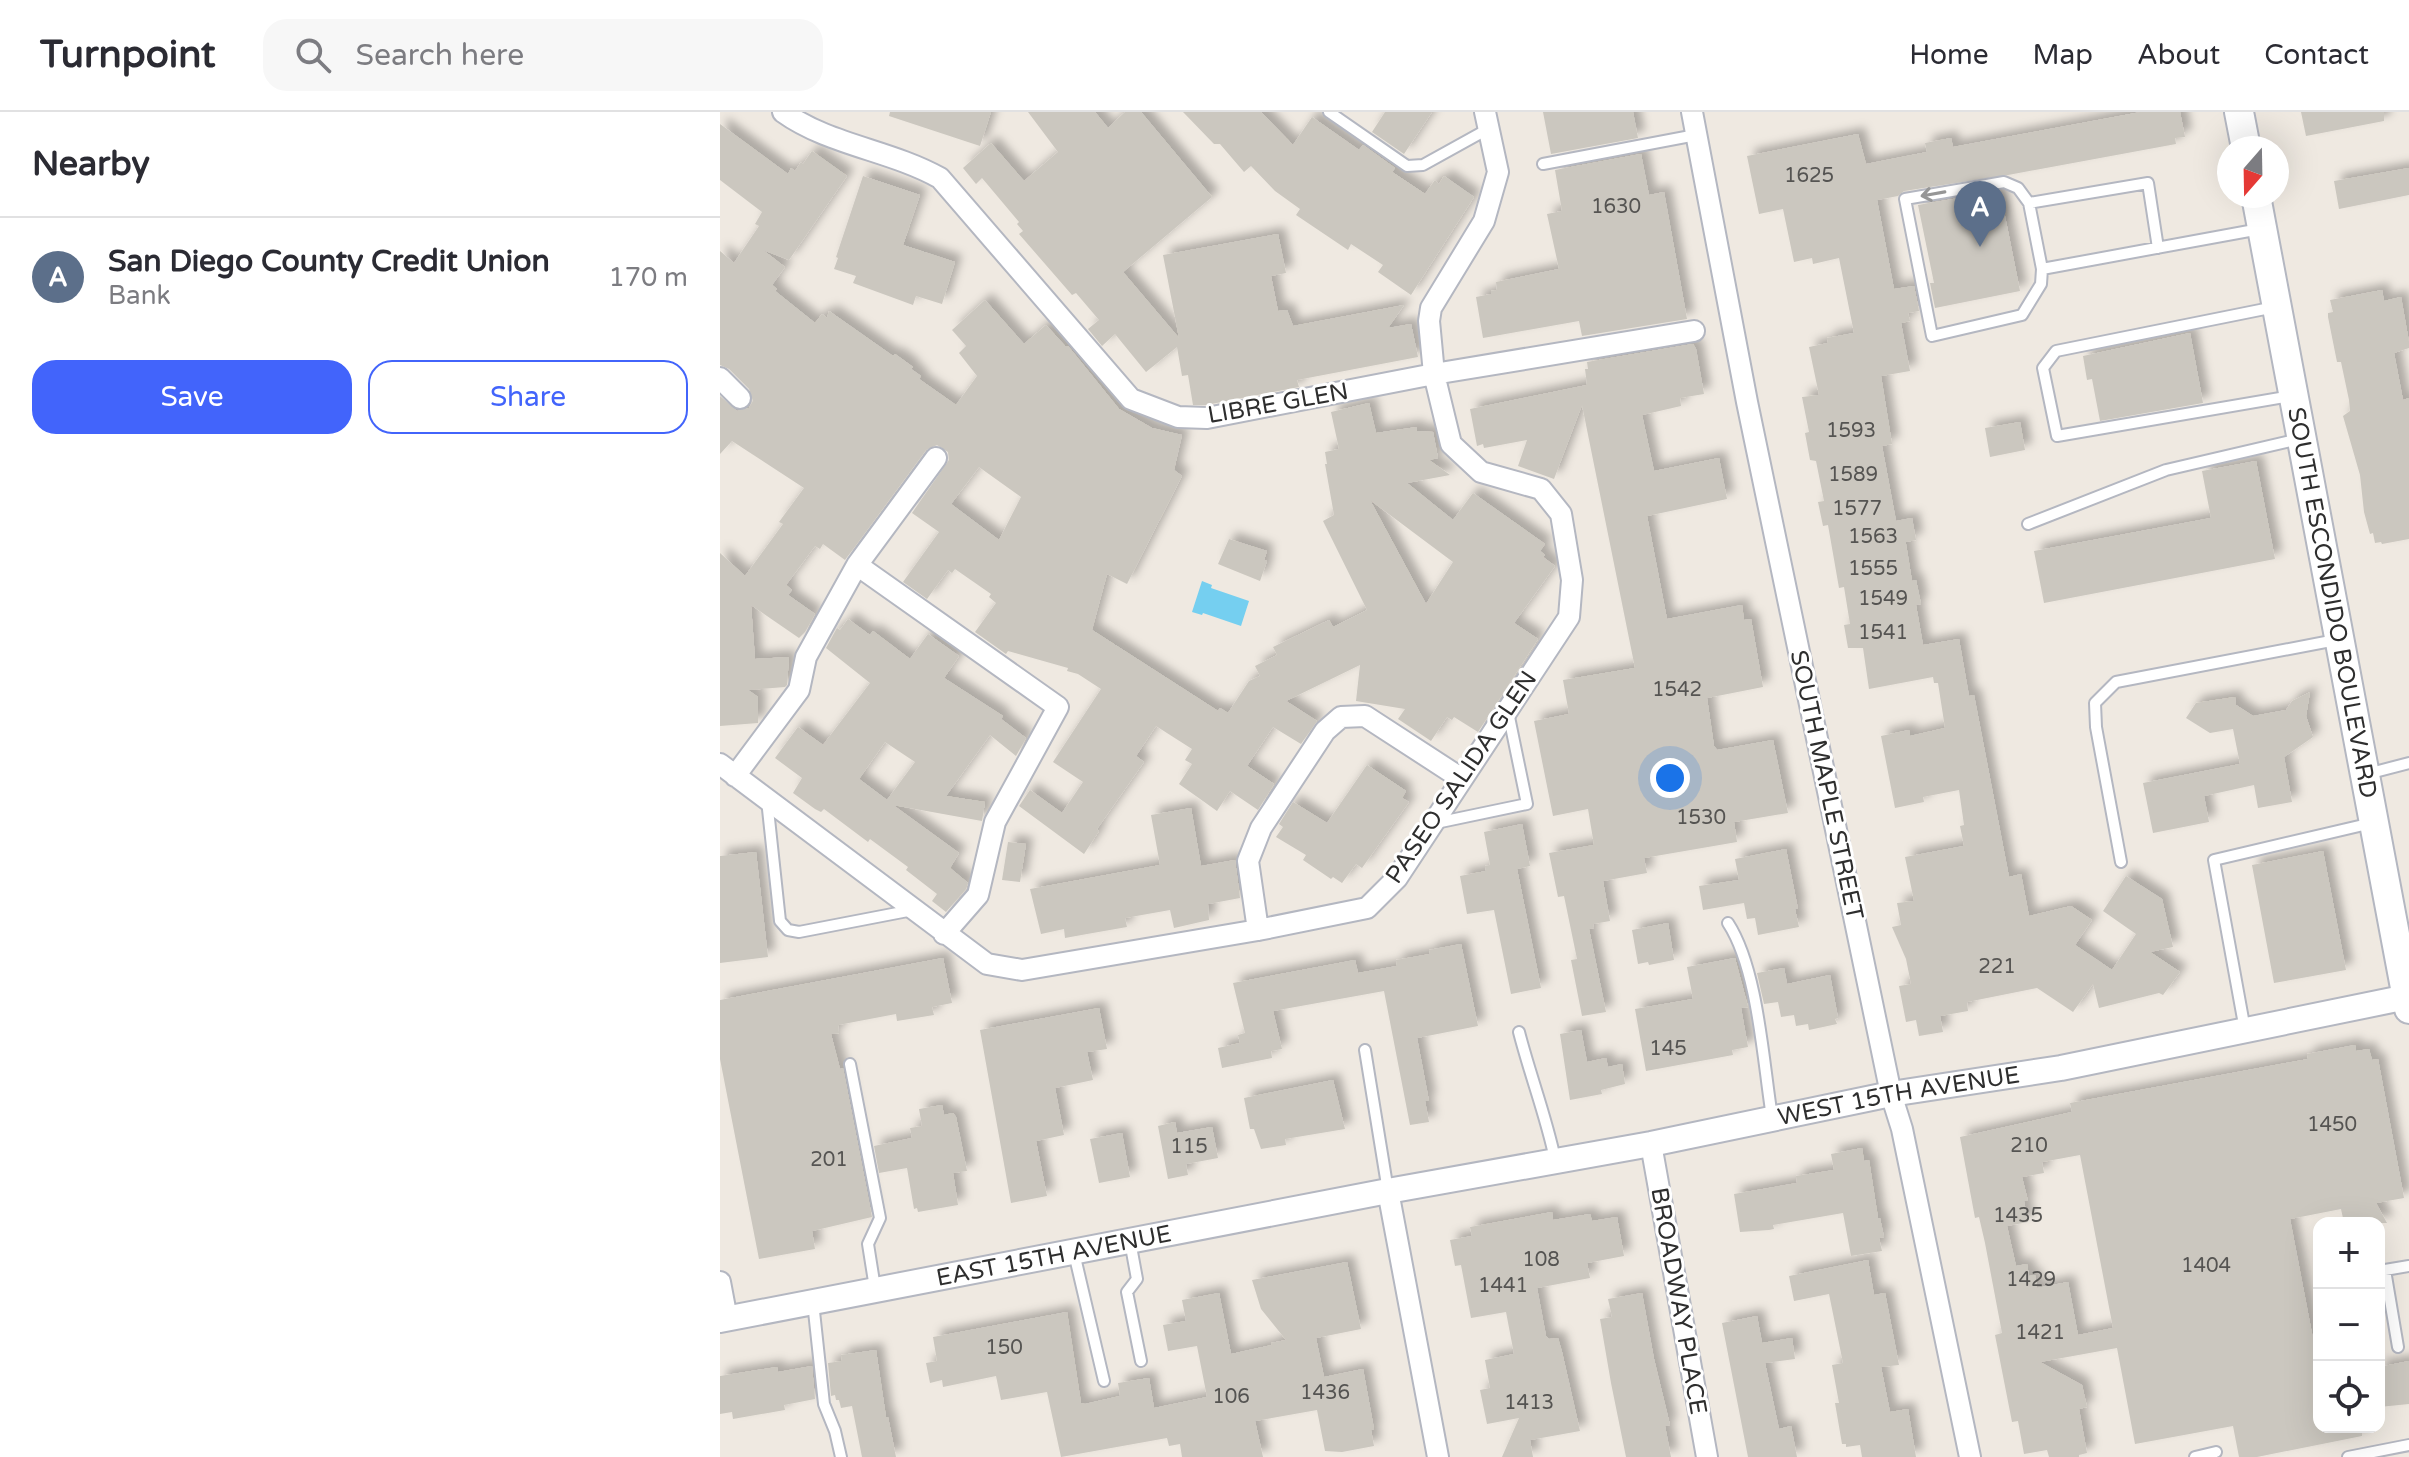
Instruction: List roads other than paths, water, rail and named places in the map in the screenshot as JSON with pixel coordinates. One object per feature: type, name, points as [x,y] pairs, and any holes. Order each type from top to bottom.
[{"type":"main road","points":[[2239,112],[2244,136]]},
{"type":"main road","name":"SOUTH ESCONDIDO BOULEVARD","points":[[2258,208],[2408,1001]]},
{"type":"street","name":"LIBRE GLEN","points":[[783,112],[802,125],[918,166],[940,178],[1131,399],[1178,417],[1207,418],[1434,374],[1694,331]]},
{"type":"street","name":"SOUTH MAPLE STREET","points":[[1692,112],[1747,402],[1970,1457]]},
{"type":"street","name":"PASEO SALIDA GLEN","points":[[728,770],[987,964],[1022,970],[1367,908],[1397,878],[1569,617],[1572,580],[1561,514],[1541,489],[1481,472],[1451,444],[1434,374],[1429,321],[1431,308],[1484,221],[1498,172],[1487,120]]},
{"type":"street","points":[[720,378],[740,398]]},
{"type":"street","points":[[728,770],[799,690],[806,657],[857,565],[936,458]]},
{"type":"street","points":[[857,565],[1058,707],[995,822],[978,895],[944,934]]},
{"type":"street","points":[[1258,930],[1248,861],[1261,828],[1325,731],[1341,717],[1365,716],[1462,779]]},
{"type":"street","name":"WEST 15TH AVENUE","points":[[1388,1191],[1651,1144],[1891,1094],[2061,1068],[2245,1030],[2408,1001]]},
{"type":"street","name":"BROADWAY PLACE","points":[[1651,1144],[1707,1457]]},
{"type":"street","points":[[1388,1191],[1438,1457]]},
{"type":"street","name":"EAST 15TH AVENUE","points":[[723,1320],[1388,1191]]},
{"type":"street","points":[[720,1282],[723,1320]]},
{"type":"lane","points":[[1329,112],[1407,166],[1423,165],[1487,120]]},
{"type":"lane","points":[[1543,164],[1696,135]]},
{"type":"lane","points":[[2004,182],[2018,188],[2029,203],[2042,269],[2041,284],[2022,315],[1932,336],[1905,199],[2004,182]]},
{"type":"lane","points":[[2029,203],[2148,183],[2158,248]]},
{"type":"lane","points":[[2042,269],[2262,229]]},
{"type":"lane","points":[[2276,307],[2056,351],[2043,368],[2057,436],[2293,396]]},
{"type":"lane","points":[[2028,524],[2166,470],[2301,438]]},
{"type":"lane","points":[[2121,862],[2096,727],[2095,703],[2116,682],[2338,639]]},
{"type":"lane","points":[[1433,824],[1527,804],[1508,710]]},
{"type":"lane","points":[[2365,775],[2409,763]]},
{"type":"lane","points":[[767,800],[780,921],[788,930],[799,932],[913,910]]},
{"type":"lane","points":[[2245,1030],[2214,860],[2374,823]]},
{"type":"lane","points":[[1728,923],[1739,940],[1751,982],[1773,1119]]},
{"type":"lane","points":[[1519,1032],[1536,1094],[1547,1120],[1556,1161]]},
{"type":"lane","points":[[1365,1050],[1388,1191]]},
{"type":"lane","points":[[850,1064],[880,1218],[868,1244],[876,1290]]},
{"type":"lane","points":[[1130,1241],[1137,1279],[1127,1292],[1141,1361]]},
{"type":"lane","points":[[1074,1252],[1104,1381]]},
{"type":"lane","points":[[2398,1347],[2385,1270],[2409,1266]]},
{"type":"lane","points":[[813,1302],[824,1404],[841,1457]]},
{"type":"lane","points":[[2348,1457],[2409,1445]]},
{"type":"lane","points":[[2195,1457],[2216,1452]]},
{"type":"water","points":[[1202,581],[1212,585],[1211,588],[1249,601],[1241,626],[1192,612]]},
{"type":"place","name":"San Diego County Credit Union","points":[[1980,247]]}]
